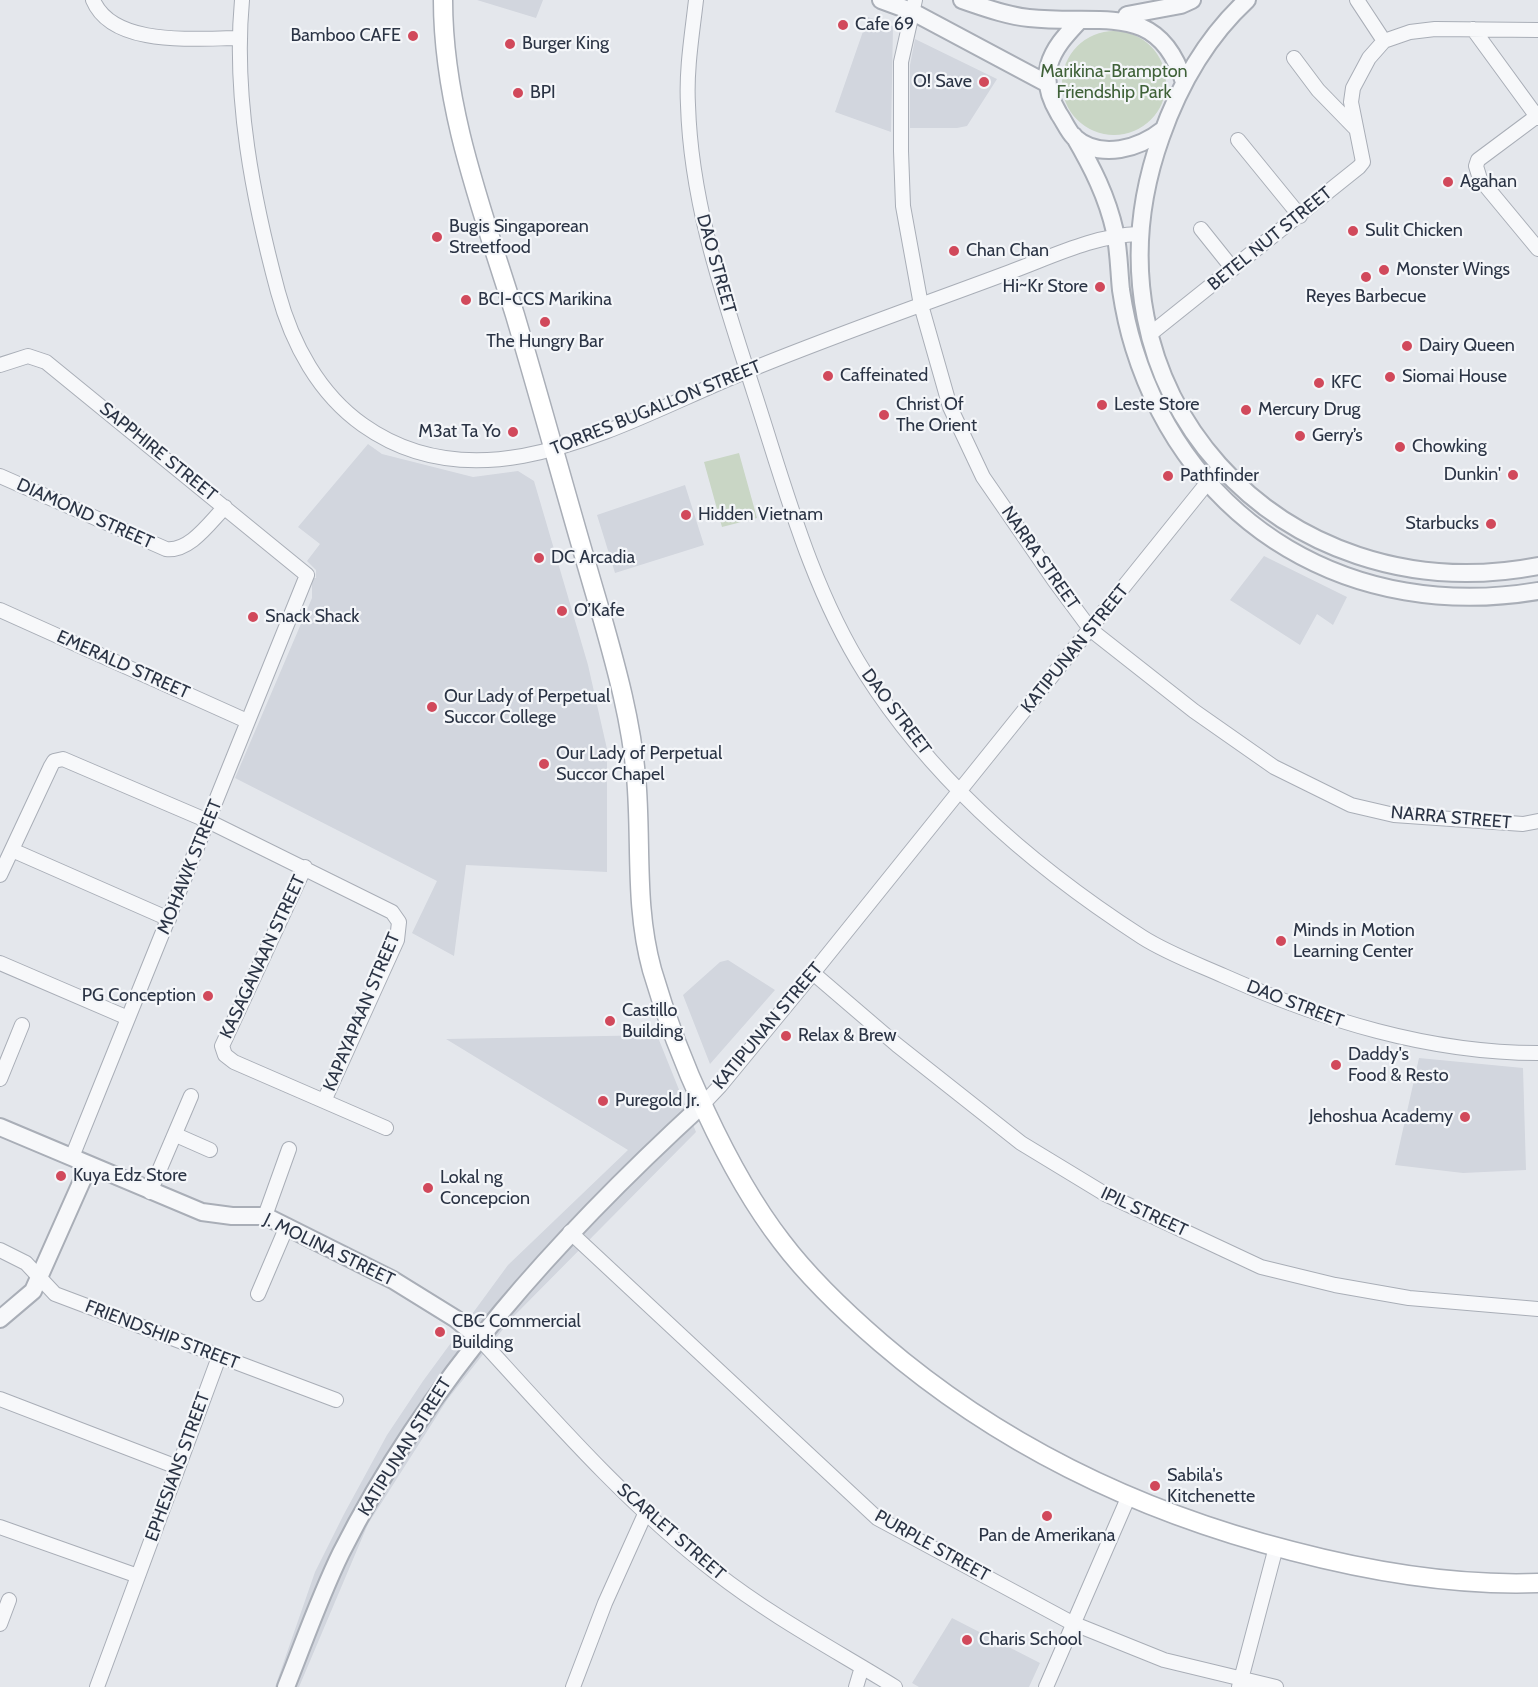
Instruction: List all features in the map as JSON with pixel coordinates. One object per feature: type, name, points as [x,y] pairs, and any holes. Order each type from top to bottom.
[{"type":"main road","points":[[443,0],[447,74],[472,181],[514,312],[626,707],[636,772],[639,885],[649,957],[664,1007],[703,1104],[766,1221],[809,1274],[918,1375],[981,1420],[1030,1450],[1128,1498],[1179,1518],[1276,1547],[1360,1567],[1438,1579],[1538,1583]]},
{"type":"street","points":[[93,0],[101,11],[117,24],[144,36],[239,38]]},
{"type":"street","name":"TORRES BUGALLON STREET","points":[[242,0],[239,38],[245,132],[270,262],[287,321],[302,354],[323,387],[350,415],[370,430],[393,442],[439,459],[475,462],[553,450],[747,371],[921,305],[1116,234],[1139,234]]},
{"type":"street","name":"DAO STREET","points":[[696,0],[688,70],[688,105],[697,195],[722,290],[802,540],[836,619],[864,672],[899,721],[957,792],[1048,870],[1145,939],[1281,1001],[1359,1027],[1433,1043],[1509,1053],[1538,1053]]},
{"type":"street","points":[[881,0],[913,6],[1046,83]]},
{"type":"street","points":[[962,0],[1028,18],[1080,20],[1181,5],[1192,0]]},
{"type":"street","points":[[1357,0],[1384,41]]},
{"type":"street","points":[[1244,1],[1211,42],[1184,82],[1164,129],[1144,190],[1139,234],[1140,283],[1149,335],[1158,366],[1177,407],[1220,467],[1256,499],[1293,525],[1338,548],[1378,563],[1420,572],[1478,575],[1538,566]]},
{"type":"street","name":"NARRA STREET","points":[[913,6],[902,62],[902,195],[921,305],[950,407],[983,477],[1091,630],[1194,711],[1274,767],[1350,805],[1417,819],[1523,824],[1538,821]]},
{"type":"street","points":[[1123,15],[1145,22],[1164,36],[1177,56],[1184,82]]},
{"type":"street","points":[[1080,20],[1054,51],[1048,66],[1046,83],[1052,103],[1096,174],[1108,203],[1116,234],[1124,310],[1142,371],[1172,434],[1207,484],[1237,513],[1290,548],[1324,567],[1364,583],[1426,596],[1483,596],[1538,591]]},
{"type":"street","points":[[1473,29],[1538,117],[1478,160],[1476,166],[1480,179],[1538,249]]},
{"type":"street","points":[[1356,129],[1351,102],[1353,88],[1369,58],[1384,41],[1410,32],[1473,29],[1538,30]]},
{"type":"street","points":[[1294,58],[1318,90],[1356,129]]},
{"type":"street","points":[[1074,136],[1100,148],[1117,150],[1134,147],[1150,140],[1164,129]]},
{"type":"street","name":"BETEL NUT STREET","points":[[1149,335],[1300,216],[1363,162],[1356,129]]},
{"type":"street","points":[[1238,140],[1300,216]]},
{"type":"street","points":[[1201,229],[1233,269]]},
{"type":"street","name":"SAPPHIRE STREET","points":[[0,365],[28,356],[46,362],[307,575]]},
{"type":"street","name":"KATIPUNAN STREET","points":[[286,1687],[330,1575],[355,1527],[403,1443],[479,1338],[570,1232],[720,1086],[1091,630],[1220,467]]},
{"type":"street","name":"DIAMOND STREET","points":[[0,476],[166,549],[177,550],[186,545],[225,507]]},
{"type":"street","name":"MOHAWK STREET","points":[[72,1158],[307,575]]},
{"type":"street","name":"EMERALD STREET","points":[[0,610],[247,720]]},
{"type":"street","points":[[0,875],[51,766],[59,758],[69,760],[208,821],[305,867]]},
{"type":"street","points":[[12,850],[170,919]]},
{"type":"street","name":"KAPAYAPAAN STREET","points":[[305,867],[392,912],[399,922],[398,940],[324,1101]]},
{"type":"street","name":"KASAGANAAN STREET","points":[[305,867],[222,1046],[225,1055],[234,1062],[324,1101]]},
{"type":"street","points":[[0,963],[128,1018]]},
{"type":"street","name":"IPIL STREET","points":[[813,973],[897,1045],[1021,1143],[1105,1194],[1261,1267],[1335,1285],[1409,1298],[1538,1309]]},
{"type":"street","points":[[0,1079],[22,1025]]},
{"type":"street","points":[[150,1192],[191,1096]]},
{"type":"street","points":[[324,1101],[386,1128]]},
{"type":"street","name":"J. MOLINA STREET","points":[[0,1127],[202,1212],[232,1216],[265,1215],[393,1280],[456,1319],[479,1338]]},
{"type":"street","points":[[176,1135],[210,1150]]},
{"type":"street","points":[[265,1215],[289,1149]]},
{"type":"street","points":[[0,1319],[33,1291],[89,1165]]},
{"type":"street","points":[[258,1294],[286,1226]]},
{"type":"street","name":"PURPLE STREET","points":[[570,1232],[877,1518],[1072,1623],[1164,1660],[1240,1683],[1276,1687]]},
{"type":"street","name":"FRIENDSHIP STREET","points":[[0,1250],[26,1263],[55,1294],[336,1400]]},
{"type":"street","name":"SCARLET STREET","points":[[479,1338],[645,1514],[716,1573],[788,1622],[895,1687]]},
{"type":"street","name":"EPHESIANS STREET","points":[[97,1687],[219,1357]]},
{"type":"street","points":[[0,1399],[177,1467]]},
{"type":"street","points":[[1046,1687],[1128,1498]]},
{"type":"street","points":[[573,1687],[590,1639],[645,1514]]},
{"type":"street","points":[[0,1527],[138,1576]]},
{"type":"street","points":[[1240,1683],[1276,1547]]},
{"type":"street","points":[[0,1624],[9,1600]]},
{"type":"street","points":[[856,1687],[862,1667]]},
{"type":"shaded area","points":[[477,0],[543,0],[536,18]]},
{"type":"shaded area","points":[[868,17],[893,26],[891,132],[835,112]]},
{"type":"shaded area","points":[[915,39],[997,79],[967,126],[910,128],[910,65]]},
{"type":"shaded area","name":"Our Lady of Perpetual Succor College","points":[[368,444],[382,454],[473,477],[518,471],[534,481],[588,665],[607,749],[607,872],[466,865],[454,956],[412,933],[437,881],[235,778],[312,598],[312,578],[316,578],[316,570],[307,561],[320,544],[298,527]]},
{"type":"shaded area","points":[[685,485],[704,545],[615,573],[597,515]]},
{"type":"shaded area","points":[[1264,556],[1347,597],[1333,625],[1317,614],[1300,645],[1230,600]]},
{"type":"shaded area","points":[[728,960],[775,990],[710,1064],[683,995],[720,962]]},
{"type":"shaded area","points":[[657,1035],[696,1132],[511,1319],[447,1400],[368,1524],[299,1687],[275,1687],[315,1572],[387,1435],[423,1381],[508,1265],[628,1150],[446,1039]]},
{"type":"shaded area","name":"Jehoshua Academy","points":[[1419,1058],[1523,1068],[1526,1170],[1463,1173],[1395,1165]]},
{"type":"shaded area","name":"Charis School","points":[[952,1618],[1040,1663],[1029,1687],[919,1687],[912,1683]]},
{"type":"green space","name":"Marikina-Brampton Friendship Park","points":[[1114,31],[1134,35],[1151,46],[1162,63],[1166,83],[1162,103],[1151,120],[1134,131],[1114,135],[1094,131],[1077,120],[1066,103],[1062,83],[1066,63],[1077,46],[1094,35]]},
{"type":"green space","points":[[739,453],[757,518],[722,527],[704,462]]},
{"type":"place","name":"Cafe 69","points":[[843,25]]},
{"type":"place","name":"Bamboo CAFE","points":[[413,36]]},
{"type":"place","name":"Burger King","points":[[510,44]]},
{"type":"place","name":"O! Save","points":[[984,82]]},
{"type":"place","name":"BPI","points":[[518,93]]},
{"type":"place","name":"Agahan","points":[[1448,182]]},
{"type":"place","name":"Sulit Chicken","points":[[1353,231]]},
{"type":"place","name":"Bugis Singaporean Streetfood","points":[[437,237]]},
{"type":"place","name":"Chan Chan","points":[[954,251]]},
{"type":"place","name":"Monster Wings","points":[[1384,270]]},
{"type":"place","name":"Reyes Barbecue","points":[[1366,277]]},
{"type":"place","name":"Hi~Kr Store","points":[[1100,287]]},
{"type":"place","name":"BCI-CCS Marikina","points":[[466,300]]},
{"type":"place","name":"The Hungry Bar","points":[[545,322]]},
{"type":"place","name":"Dairy Queen","points":[[1407,346]]},
{"type":"place","name":"Caffeinated","points":[[828,376]]},
{"type":"place","name":"Siomai House","points":[[1390,377]]},
{"type":"place","name":"KFC","points":[[1319,383]]},
{"type":"place","name":"Leste Store","points":[[1102,405]]},
{"type":"place","name":"Mercury Drug","points":[[1246,410]]},
{"type":"place","name":"Christ Of The Orient","points":[[884,415]]},
{"type":"place","name":"M3at Ta Yo","points":[[513,432]]},
{"type":"place","name":"Gerry’s","points":[[1300,436]]},
{"type":"place","name":"Chowking","points":[[1400,447]]},
{"type":"place","name":"Dunkin'","points":[[1513,475]]},
{"type":"place","name":"Pathfinder","points":[[1168,476]]},
{"type":"place","name":"Hidden Vietnam","points":[[686,515]]},
{"type":"place","name":"Starbucks","points":[[1491,524]]},
{"type":"place","name":"DC Arcadia","points":[[539,558]]},
{"type":"place","name":"O’Kafe","points":[[562,611]]},
{"type":"place","name":"Snack Shack","points":[[253,617]]},
{"type":"place","name":"Our Lady of Perpetual Succor College","points":[[432,707]]},
{"type":"place","name":"Our Lady of Perpetual Succor Chapel","points":[[544,764]]},
{"type":"place","name":"Minds in Motion Learning Center","points":[[1281,941]]},
{"type":"place","name":"PG Conception","points":[[208,996]]},
{"type":"place","name":"Castillo Building","points":[[610,1021]]},
{"type":"place","name":"Relax & Brew","points":[[786,1036]]},
{"type":"place","name":"Daddy's Food & Resto","points":[[1336,1065]]},
{"type":"place","name":"Puregold Jr.","points":[[603,1101]]},
{"type":"place","name":"Jehoshua Academy","points":[[1465,1117]]},
{"type":"place","name":"Kuya Edz Store","points":[[61,1176]]},
{"type":"place","name":"Lokal ng Concepcion","points":[[428,1188]]},
{"type":"place","name":"CBC Commercial Building","points":[[440,1332]]},
{"type":"place","name":"Sabila's Kitchenette","points":[[1155,1486]]},
{"type":"place","name":"Pan de Amerikana","points":[[1047,1516]]},
{"type":"place","name":"Charis School","points":[[967,1640]]}]
